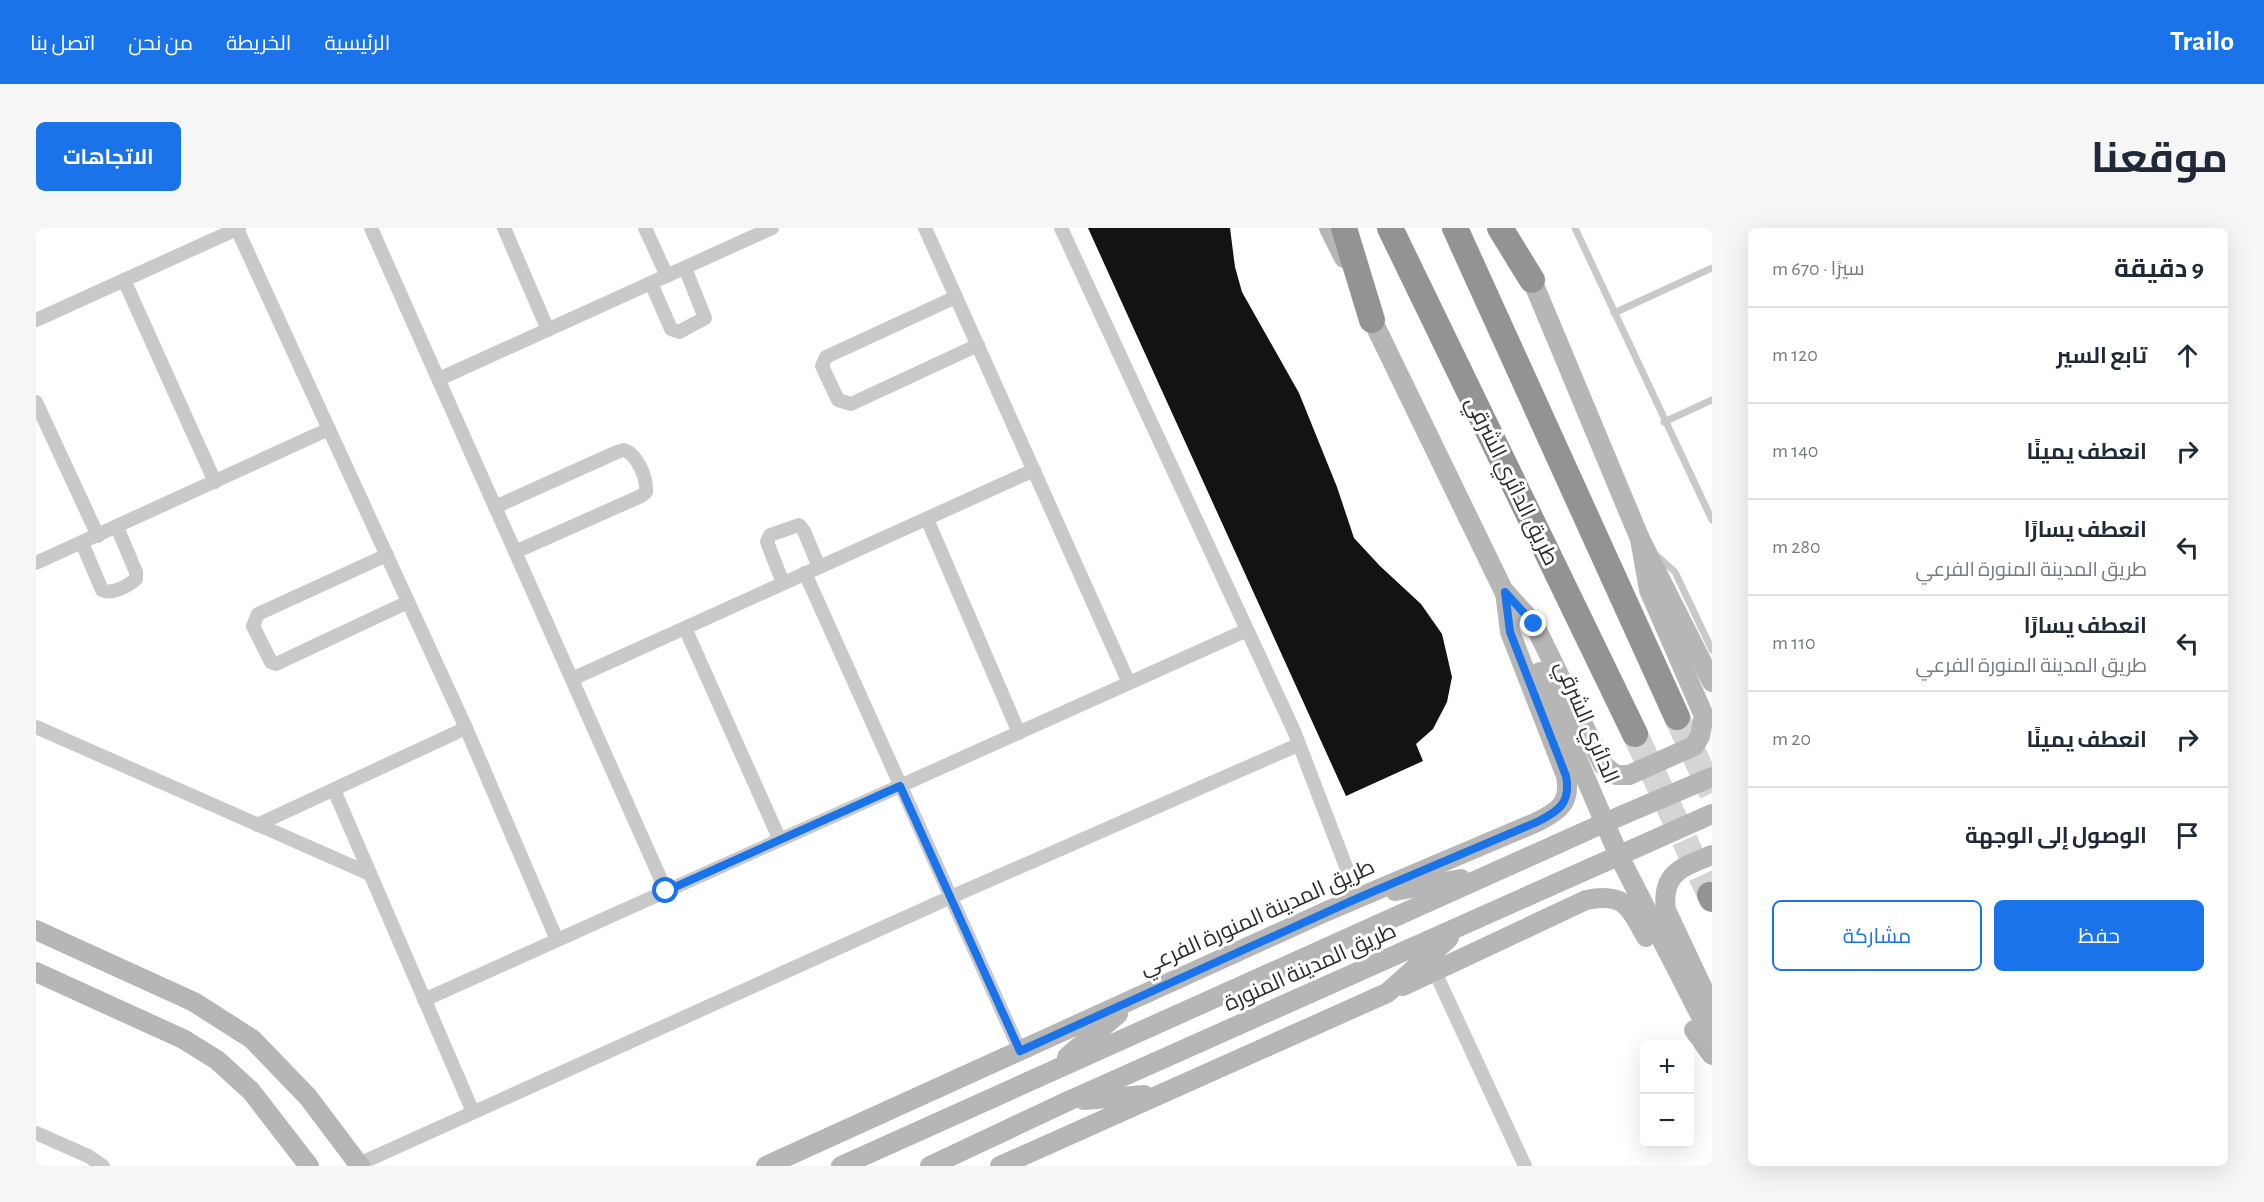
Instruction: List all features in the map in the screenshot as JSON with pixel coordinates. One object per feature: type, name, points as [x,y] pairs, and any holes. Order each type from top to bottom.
[{"type":"highway","points":[[1344,228],[1372,320]]},
{"type":"highway","name":"طريق الدائري الشرقي","points":[[1390,228],[1635,734]]},
{"type":"highway","points":[[1455,228],[1677,717]]},
{"type":"highway","points":[[1500,228],[1532,280]]},
{"type":"street","points":[[371,228],[666,891]]},
{"type":"street","points":[[504,228],[548,330]]},
{"type":"street","points":[[645,228],[667,276]]},
{"type":"street","points":[[439,379],[772,228]]},
{"type":"street","points":[[925,228],[1129,683]]},
{"type":"street","points":[[1061,228],[1299,745],[1358,898],[1493,873]]},
{"type":"street","name":"الدائري الشرقي","points":[[1329,228],[1505,592],[1619,856],[1712,1038]]},
{"type":"street","points":[[1508,228],[1640,539],[1712,682]]},
{"type":"street","points":[[36,320],[238,229],[466,728],[557,940]]},
{"type":"street","points":[[651,283],[671,329],[679,332],[705,318],[684,268]]},
{"type":"street","points":[[124,280],[215,482]]},
{"type":"street","points":[[956,297],[826,357],[822,366],[838,400],[851,404],[978,345]]},
{"type":"street","points":[[36,402],[98,536]]},
{"type":"street","points":[[36,563],[328,429]]},
{"type":"street","points":[[495,507],[617,452],[624,450],[635,458],[646,484],[646,492],[641,496],[515,552]]},
{"type":"street","points":[[572,679],[1034,470]]},
{"type":"street","points":[[927,519],[1019,733]]},
{"type":"street","points":[[783,584],[767,542],[770,535],[799,525],[804,531],[819,567]]},
{"type":"street","points":[[82,543],[102,590],[111,592],[131,584],[136,579],[136,572],[117,527]]},
{"type":"street","points":[[1505,592],[1534,624],[1603,765],[1616,775],[1629,775],[1694,746],[1700,736],[1704,716],[1649,590],[1640,539]]},
{"type":"street","points":[[387,555],[258,614],[253,626],[271,662],[276,664],[408,602]]},
{"type":"street","points":[[805,573],[1020,1051]]},
{"type":"street","name":"طريق المدينة المنورة الفرعي","points":[[766,1166],[1138,996],[1358,898],[1537,822],[1565,801],[1569,790],[1566,776],[1510,632],[1505,592]]},
{"type":"street","points":[[684,628],[780,840]]},
{"type":"street","points":[[424,1000],[1247,630]]},
{"type":"street","points":[[36,727],[370,874]]},
{"type":"street","points":[[257,825],[466,728]]},
{"type":"street","points":[[36,930],[194,1002],[252,1039],[308,1097],[359,1165],[951,897],[1299,745]]},
{"type":"street","name":"طريق المدينة المنورة","points":[[841,1166],[1604,823],[1712,777]]},
{"type":"street","points":[[334,789],[472,1112]]},
{"type":"street","name":"طريق المدينة المنورة","points":[[930,1166],[1066,1102],[1712,814]]},
{"type":"street","points":[[1712,855],[1683,867],[1668,881],[1664,894],[1666,910],[1712,1008]]},
{"type":"street","points":[[1000,1166],[1435,972],[1586,900],[1612,897],[1630,907],[1701,1043],[1712,1055]]},
{"type":"street","points":[[1387,993],[1464,925]]},
{"type":"street","points":[[36,972],[183,1039],[217,1060],[251,1091],[309,1166]]},
{"type":"street","points":[[1435,972],[1525,1166]]},
{"type":"street","points":[[1050,1072],[1138,996]]},
{"type":"street","points":[[1066,1102],[1162,1093]]},
{"type":"street","points":[[36,1133],[88,1156],[103,1166]]},
{"type":"lane","points":[[1575,228],[1711,522]]},
{"type":"lane","points":[[1614,313],[1712,268]]},
{"type":"lane","points":[[1664,422],[1712,400]]},
{"type":"lane","points":[[1640,539],[1675,573],[1712,650]]},
{"type":"building","points":[[1088,228],[1230,228],[1235,267],[1242,292],[1299,393],[1337,487],[1354,538],[1421,604],[1442,634],[1452,677],[1447,702],[1433,729],[1416,744],[1423,761],[1346,796]]},
{"type":"tunnel","points":[[1677,717],[1712,793]]},
{"type":"tunnel","points":[[1635,734],[1710,895]]},
{"type":"route","points":[[666,891],[900,786],[1020,1051],[1358,898],[1546,818],[1558,809],[1565,801],[1569,790],[1566,776],[1510,632],[1505,592],[1534,624]]}]
